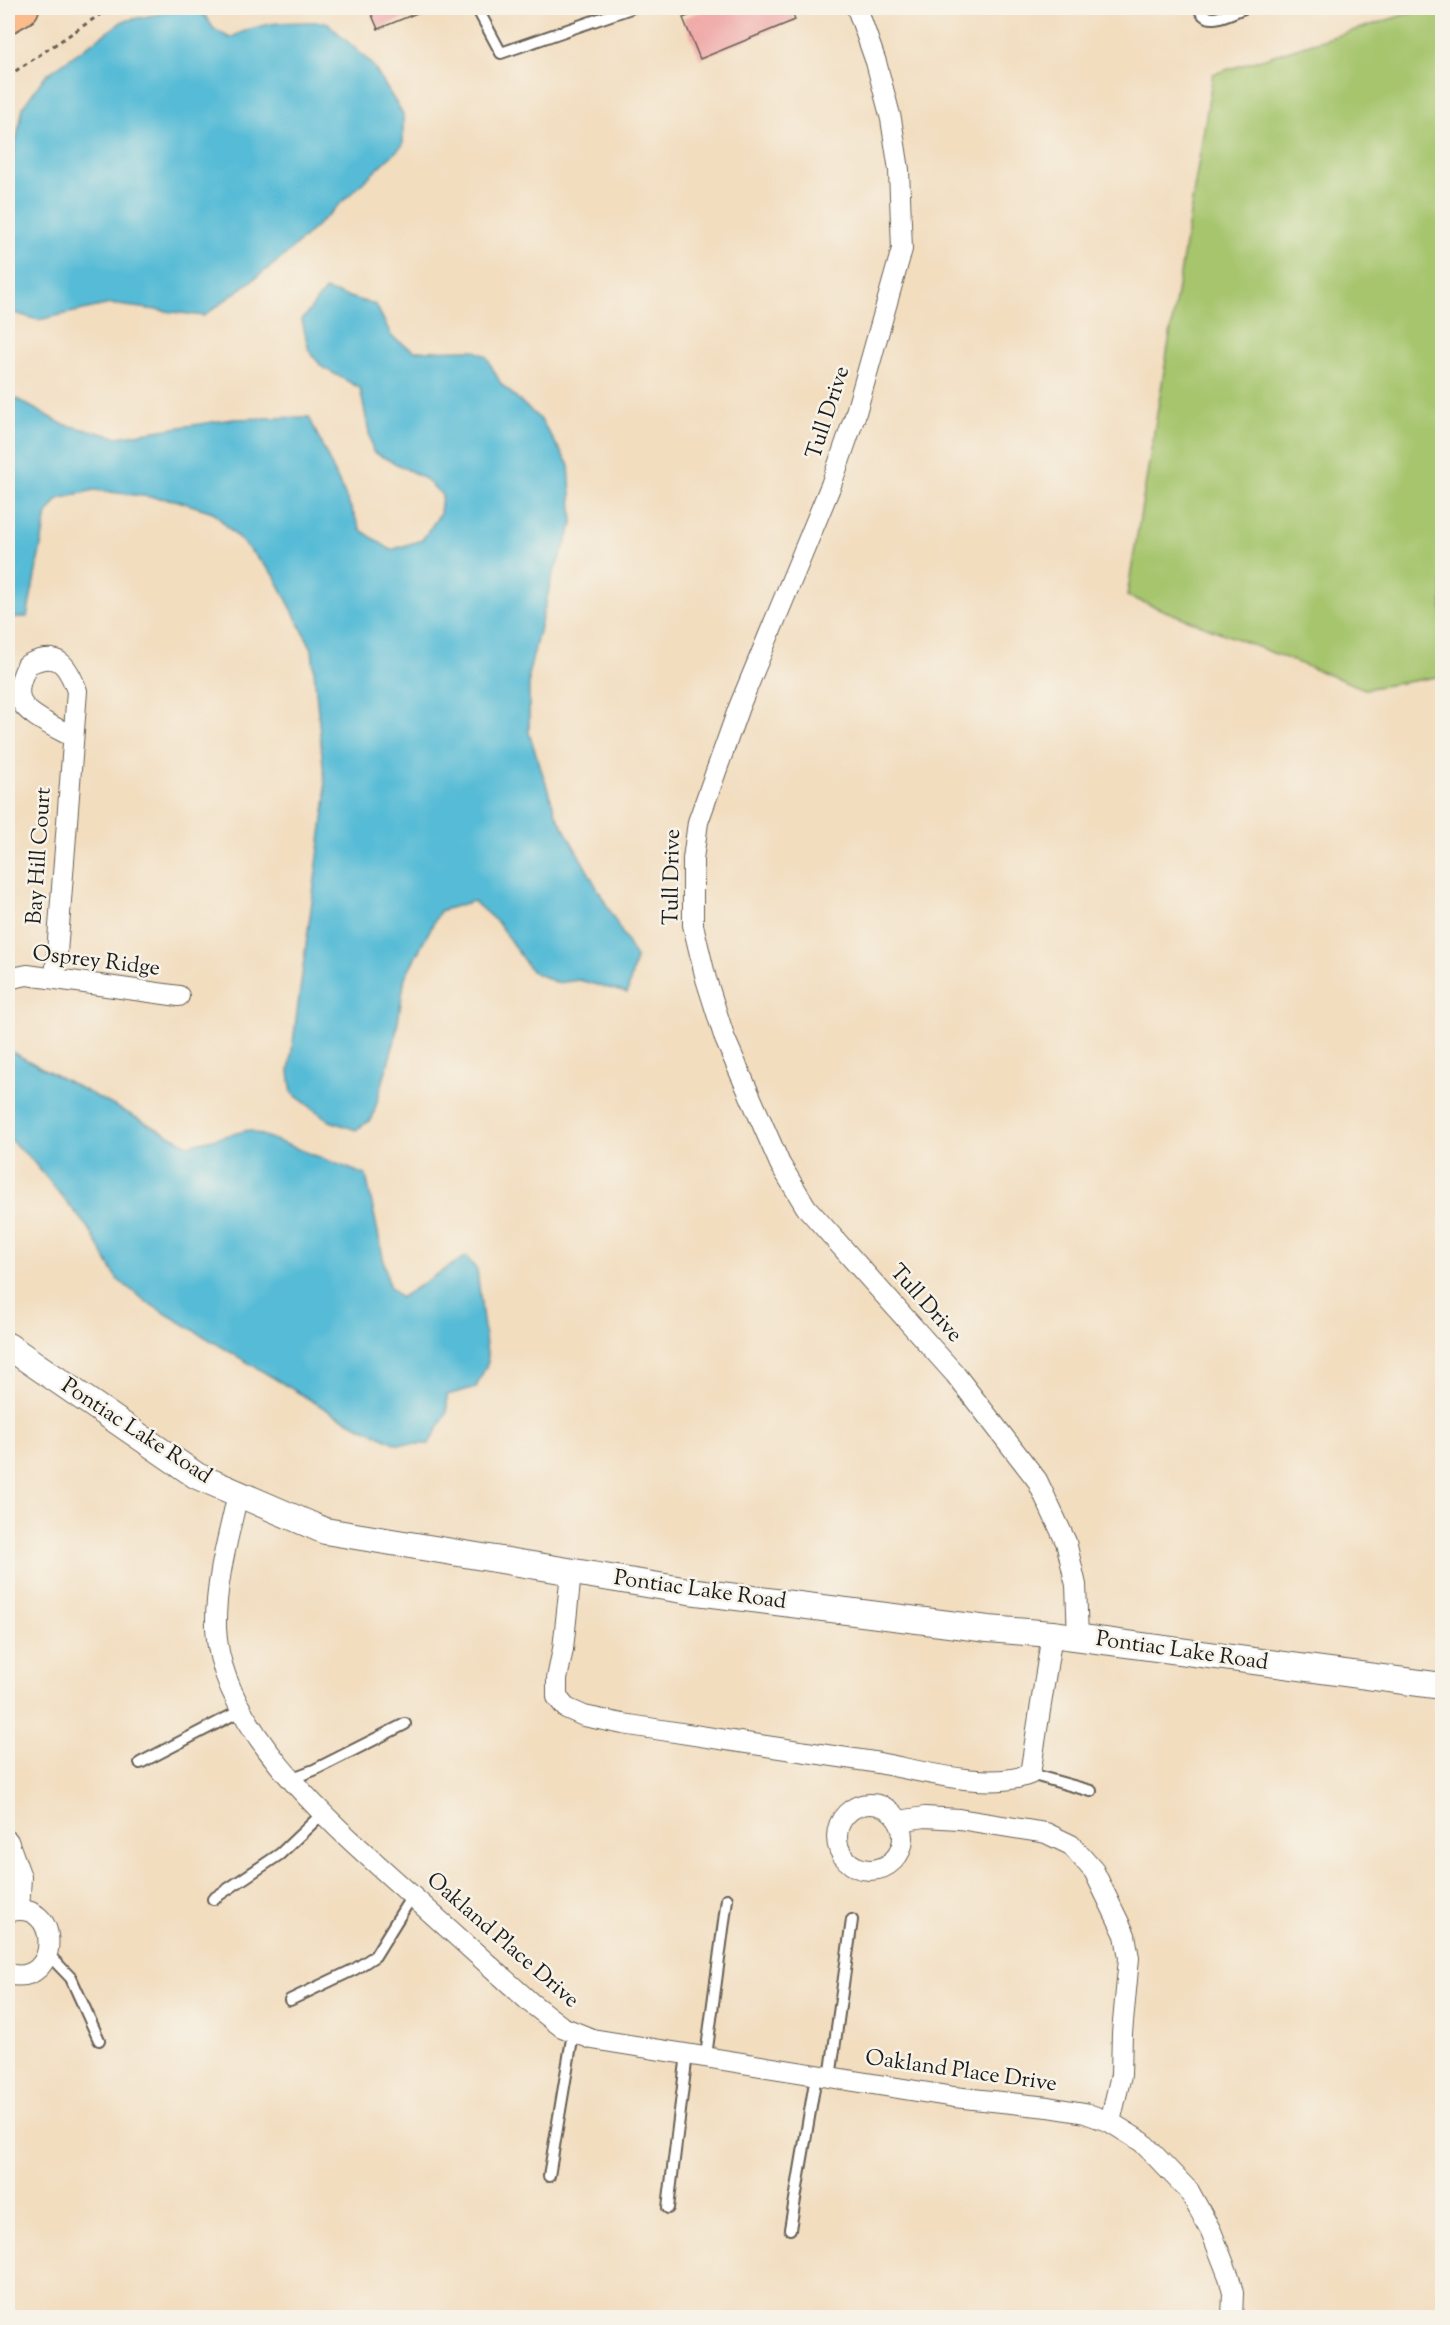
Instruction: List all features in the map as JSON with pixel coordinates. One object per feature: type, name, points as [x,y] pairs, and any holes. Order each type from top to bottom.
[{"type":"highway","points":[[8,16],[22,8]]},
{"type":"street","name":"Tull Drive","points":[[857,8],[876,62],[891,119],[899,170],[902,249],[855,416],[831,485],[739,707],[698,822],[693,859],[693,925],[706,980],[725,1039],[780,1164],[806,1207],[955,1374],[1037,1480],[1066,1542],[1077,1585],[1078,1638]]},
{"type":"street","name":"Bay Hill Court","points":[[55,979],[73,737]]},
{"type":"street","name":"Osprey Ridge","points":[[8,979],[27,975],[179,996]]},
{"type":"street","name":"Pontiac Lake Road","points":[[8,1346],[197,1476],[325,1531],[689,1591],[988,1629],[1052,1634],[1443,1686]]},
{"type":"street","name":"Oakland Place Drive","points":[[238,1494],[218,1585],[216,1630],[223,1664],[242,1710],[257,1736],[290,1779],[323,1814],[531,2003],[562,2027],[592,2039],[954,2097],[1048,2107],[1085,2114],[1110,2122],[1142,2142],[1189,2191],[1202,2212],[1229,2277],[1233,2293],[1232,2318]]},
{"type":"street","points":[[571,1573],[563,1649],[557,1679],[557,1697],[566,1708],[584,1716],[749,1744],[869,1761],[941,1775],[1000,1782],[1030,1774],[1052,1634]]},
{"type":"street","points":[[899,1821],[925,1817],[958,1819],[1046,1833],[1071,1845],[1094,1871],[1125,1935],[1129,1958],[1122,2033],[1121,2075],[1110,2122]]},
{"type":"street","points":[[8,1841],[21,1877],[13,1911],[33,1914],[48,1931],[50,1943],[48,1954],[42,1964],[33,1971],[22,1975],[8,1974]]},
{"type":"lane","points":[[477,8],[501,53],[631,8]]},
{"type":"lane","points":[[1199,8],[1202,14],[1209,19],[1244,8]]},
{"type":"lane","points":[[140,1762],[242,1710]]},
{"type":"lane","points":[[290,1779],[314,1770],[405,1724]]},
{"type":"lane","points":[[1030,1774],[1091,1791]]},
{"type":"lane","points":[[213,1899],[280,1854],[323,1814]]},
{"type":"lane","points":[[290,2000],[355,1969],[375,1956],[412,1896]]},
{"type":"lane","points":[[668,2208],[727,1899]]},
{"type":"lane","points":[[790,2229],[823,2077],[852,1920]]},
{"type":"lane","points":[[48,1954],[72,1978],[99,2040]]},
{"type":"lane","points":[[549,2176],[573,2033]]},
{"type":"path","points":[[8,76],[110,8]]},
{"type":"green space","points":[[1426,8],[1442,8],[1442,676],[1365,689],[1127,596],[1213,74]]},
{"type":"water","points":[[184,9],[203,13],[214,29],[230,38],[265,25],[288,22],[326,22],[371,63],[403,114],[403,145],[282,258],[204,316],[110,304],[38,320],[8,311],[8,180],[23,107],[45,76],[123,21]]},
{"type":"water","points":[[325,290],[376,305],[392,337],[414,351],[473,350],[486,356],[501,384],[541,420],[569,465],[573,524],[552,577],[529,672],[529,733],[556,814],[636,958],[627,993],[579,980],[557,983],[531,971],[498,923],[473,901],[440,911],[405,977],[395,1040],[372,1119],[356,1130],[330,1121],[292,1093],[289,1072],[326,797],[312,649],[274,575],[213,512],[175,500],[94,490],[58,499],[47,514],[27,617],[8,618],[8,394],[62,424],[117,437],[232,419],[309,417],[361,530],[391,550],[422,540],[440,514],[442,495],[424,478],[373,452],[360,388],[322,367],[309,351],[302,320]]},
{"type":"water","points":[[8,1050],[188,1145],[249,1130],[366,1175],[389,1286],[400,1298],[466,1256],[477,1270],[488,1362],[476,1387],[447,1395],[447,1412],[429,1444],[397,1444],[334,1414],[148,1303],[117,1279],[89,1229],[31,1159],[8,1138]]},
{"type":"building","points":[[369,8],[429,8],[378,29]]},
{"type":"building","points":[[708,8],[790,8],[795,20],[700,59],[683,18]]}]
